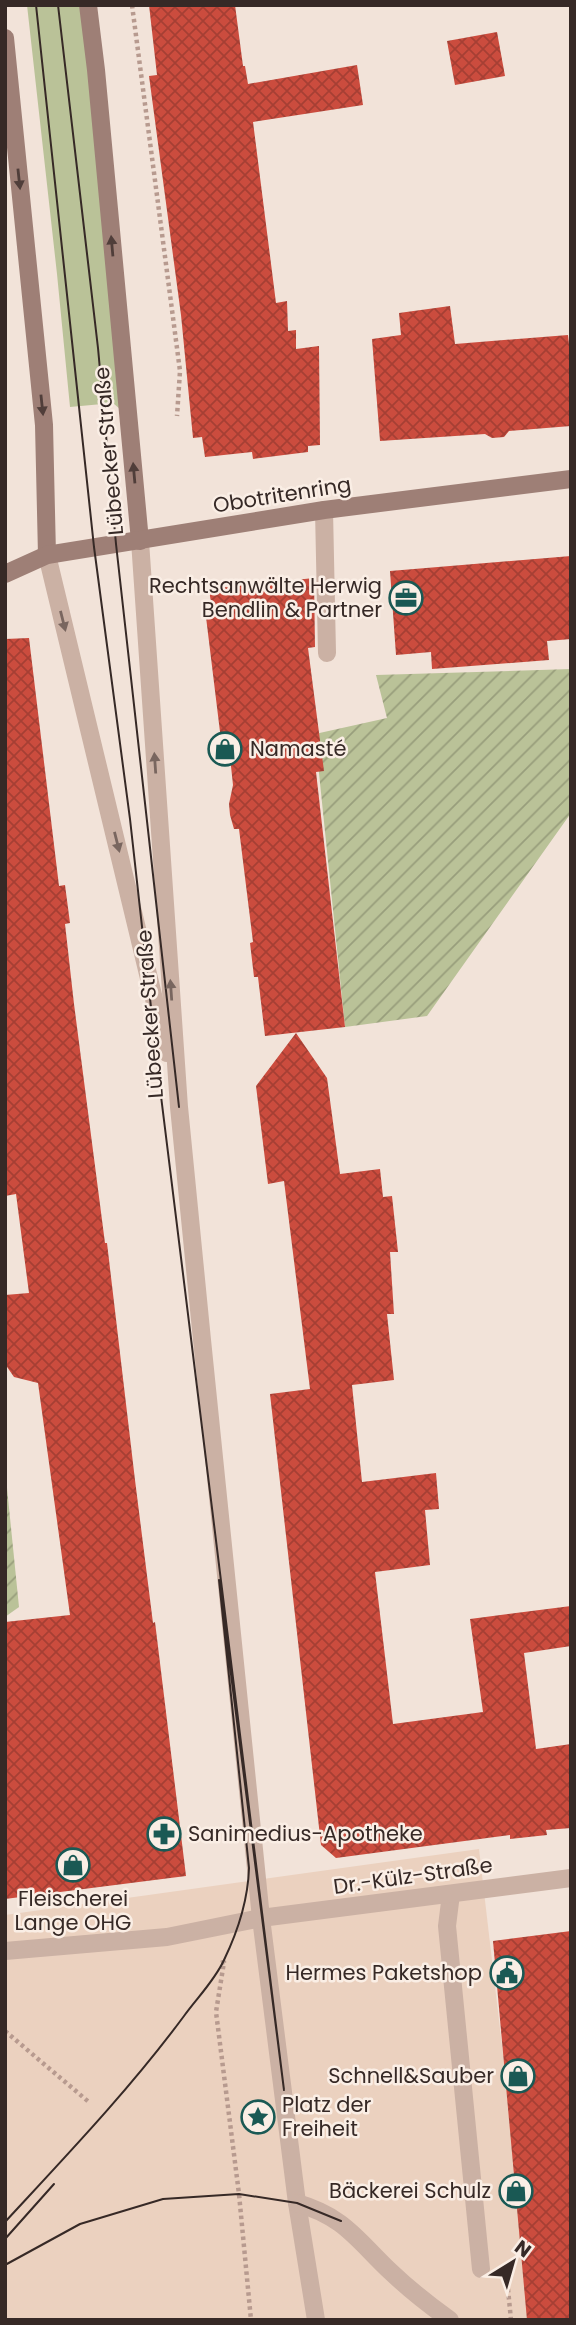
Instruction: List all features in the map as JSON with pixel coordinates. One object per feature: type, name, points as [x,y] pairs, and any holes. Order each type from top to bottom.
[{"type":"street","name":"Lübecker Straße","points":[[88,5],[140,541],[180,1107]]},
{"type":"street","name":"Lübecker Straße","points":[[5,37],[44,425],[47,555],[180,1107]]},
{"type":"street","name":"Obotritenring","points":[[5,574],[47,555],[324,510],[571,479]]},
{"type":"street","points":[[324,510],[327,653]]},
{"type":"street","points":[[180,1107],[261,1918],[297,2203],[316,2320]]},
{"type":"street","name":"Dr.-Külz-Straße","points":[[261,1918],[571,1878]]},
{"type":"street","points":[[451,1894],[447,1926],[481,2269]]},
{"type":"street","points":[[5,1951],[167,1937],[261,1918]]},
{"type":"street","points":[[297,2203],[318,2209],[341,2221],[414,2293],[450,2320]]},
{"type":"path","points":[[132,5],[180,371],[177,416]]},
{"type":"path","points":[[211,1964],[223,1962],[216,2012],[239,2194],[251,2320]]},
{"type":"path","points":[[5,2031],[90,2104]]},
{"type":"green space","points":[[27,5],[88,5],[128,416],[113,403],[70,407]]},
{"type":"green space","points":[[571,669],[571,813],[427,1016],[345,1027],[315,734],[387,718],[376,675]]},
{"type":"green space","points":[[5,1468],[19,1607],[5,1617]]},
{"type":"shaded area","name":"Platz der Freiheit","points":[[479,1849],[534,2320],[5,2320],[5,1915]]},
{"type":"building","points":[[149,5],[235,5],[248,84],[357,65],[363,105],[253,122],[276,303],[287,301],[288,331],[296,330],[296,349],[319,346],[320,445],[308,446],[308,452],[253,459],[252,452],[205,457],[202,437],[193,438],[181,315],[149,76],[157,75]]},
{"type":"building","points":[[497,32],[505,76],[455,85],[447,41]]},
{"type":"building","points":[[450,306],[455,344],[568,335],[571,344],[571,426],[509,431],[504,437],[492,438],[485,434],[380,441],[372,339],[401,335],[399,313]]},
{"type":"building","points":[[571,556],[571,639],[547,641],[549,660],[432,669],[431,652],[396,655],[390,571]]},
{"type":"building","points":[[314,578],[315,647],[308,648],[324,771],[316,772],[345,1027],[265,1036],[258,977],[254,977],[250,943],[253,942],[239,829],[234,829],[230,815],[233,785],[228,738],[221,740],[206,617],[213,617],[209,589]]},
{"type":"building","points":[[29,638],[59,886],[65,885],[70,923],[65,924],[74,1004],[107,1243],[186,1876],[5,1899],[5,1622],[70,1615],[38,1383],[14,1377],[5,1364],[5,1295],[29,1293],[16,1194],[5,1196],[5,639]]},
{"type":"building","points":[[296,1033],[327,1078],[340,1174],[380,1169],[383,1197],[392,1196],[398,1252],[390,1252],[394,1314],[387,1314],[394,1380],[352,1385],[362,1482],[436,1473],[439,1509],[425,1510],[430,1565],[375,1572],[393,1724],[483,1712],[470,1619],[571,1606],[571,1646],[524,1653],[536,1749],[571,1744],[571,1828],[546,1830],[547,1835],[510,1839],[510,1835],[336,1858],[321,1845],[270,1394],[310,1389],[284,1181],[268,1184],[256,1086]]},
{"type":"building","points":[[571,1931],[571,2320],[527,2320],[493,1941]]},
{"type":"tram line","points":[[5,2222],[142,2070],[216,1975],[238,1927],[247,1892],[249,1868],[219,1580],[284,2090],[160,1088],[130,819],[94,547],[36,5]]},
{"type":"tram line","points":[[58,5],[98,348],[116,544],[179,1107]]},
{"type":"tram line","points":[[5,2239],[54,2184]]},
{"type":"tram line","points":[[5,2265],[80,2224],[163,2199],[239,2194],[297,2203],[341,2221]]},
{"type":"place","name":"Rechtsanwälte Herwig Bendlin & Partner","points":[[406,598]]},
{"type":"place","name":"Namasté","points":[[225,749]]},
{"type":"place","name":"Sanimedius-Apotheke","points":[[164,1834]]},
{"type":"place","name":"Fleischerei Lange OHG","points":[[73,1865]]},
{"type":"place","name":"Hermes Paketshop","points":[[507,1973]]},
{"type":"place","name":"Schnell&Sauber","points":[[518,2076]]},
{"type":"place","name":"Platz der Freiheit","points":[[258,2117]]},
{"type":"place","name":"Bäckerei Schulz","points":[[516,2191]]}]
